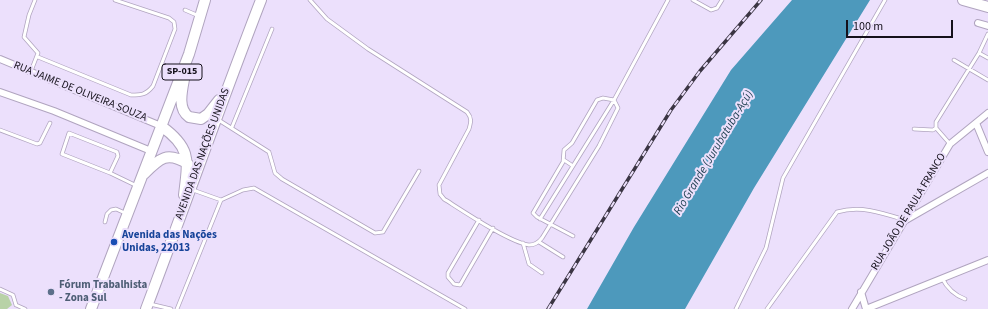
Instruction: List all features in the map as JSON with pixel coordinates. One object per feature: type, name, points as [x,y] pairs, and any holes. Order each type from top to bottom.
[{"type":"main road","name":"SP-015","points":[[91,308],[189,54],[205,0]]},
{"type":"main road","points":[[200,16],[208,0]]},
{"type":"main road","name":"AVENIDA DAS NAÇÕES UNIDAS","points":[[147,306],[182,215],[224,94],[261,0]]},
{"type":"main road","points":[[963,0],[988,7]]},
{"type":"main road","points":[[189,54],[182,101],[186,115],[196,120],[201,119],[208,114],[224,94]]},
{"type":"main road","points":[[161,126],[178,141],[188,164],[182,215]]},
{"type":"main road","points":[[139,182],[156,162],[164,157],[175,157],[188,164]]},
{"type":"street","points":[[978,23],[988,26]]},
{"type":"street","name":"RUA JAIME DE OLIVEIRA SOUZA","points":[[0,59],[161,126]]},
{"type":"street","points":[[0,92],[54,111],[151,151]]},
{"type":"street","name":"RUA JOÃO DE PAULA FRANCO","points":[[852,309],[950,144],[988,114]]},
{"type":"street","points":[[976,123],[988,152]]},
{"type":"street","points":[[905,220],[988,173]]},
{"type":"street","points":[[861,292],[866,309],[988,260]]},
{"type":"lane","points":[[31,71],[38,57],[38,53],[24,37],[28,15],[35,0]]},
{"type":"lane","points":[[38,57],[131,95],[142,95],[148,93],[153,86],[164,58],[174,28],[174,22],[169,18],[115,0]]},
{"type":"lane","points":[[310,0],[327,19],[368,49],[463,108],[470,116],[469,129],[439,185],[440,194],[444,200],[523,243],[531,245],[539,242],[550,225],[599,146],[614,118],[618,108],[614,100]]},
{"type":"lane","points":[[540,219],[614,100],[668,0]]},
{"type":"lane","points":[[693,0],[711,10],[717,8],[722,0]]},
{"type":"lane","points":[[736,309],[766,248],[783,178],[885,0]]},
{"type":"lane","points":[[185,10],[200,16]]},
{"type":"lane","points":[[232,127],[272,29]]},
{"type":"lane","points":[[950,144],[936,128],[936,122],[979,53],[988,34]]},
{"type":"lane","points":[[979,53],[988,58]]},
{"type":"lane","points":[[954,60],[988,80]]},
{"type":"lane","points":[[573,236],[550,225],[533,213],[564,160],[564,150],[572,143],[597,100],[603,98],[614,100]]},
{"type":"lane","points":[[216,118],[269,152],[275,173],[282,179],[375,233],[383,232],[419,171]]},
{"type":"lane","points":[[0,130],[37,144],[40,143],[50,123]]},
{"type":"lane","points":[[914,129],[933,130],[936,128]]},
{"type":"lane","points":[[110,173],[118,156],[117,152],[69,133],[62,154],[110,173],[139,182]]},
{"type":"lane","points":[[564,160],[573,166]]},
{"type":"lane","points":[[190,189],[221,200],[244,190],[254,188],[465,309]]},
{"type":"lane","points":[[177,309],[221,200]]},
{"type":"lane","points":[[767,309],[837,212],[852,208],[870,210],[905,220]]},
{"type":"lane","points":[[105,222],[107,214],[111,210],[116,210],[127,214]]},
{"type":"lane","points":[[479,220],[448,273],[448,277],[454,284],[460,285],[494,228]]},
{"type":"lane","points":[[539,242],[563,257]]},
{"type":"lane","points":[[523,243],[529,264],[542,273]]},
{"type":"lane","points":[[942,278],[948,288],[957,296],[965,299]]},
{"type":"lane","points":[[0,289],[13,295],[16,305],[25,309]]},
{"type":"lane","points":[[12,309],[16,305]]},
{"type":"lane","points":[[147,306],[172,309]]},
{"type":"green space","points":[[0,293],[8,296],[12,305],[7,309],[0,309]]},
{"type":"water","name":"Rio Grande (Jurubatuba-Açú)","points":[[792,0],[870,0],[754,188],[685,309],[587,309],[634,227],[731,70]]},
{"type":"railway","points":[[548,309],[671,110],[700,71],[761,0]]},
{"type":"place","name":"Avenida das Nações Unidas, 22013","points":[[114,242]]},
{"type":"place","name":"Fórum Trabalhista - Zona Sul","points":[[51,292]]}]
